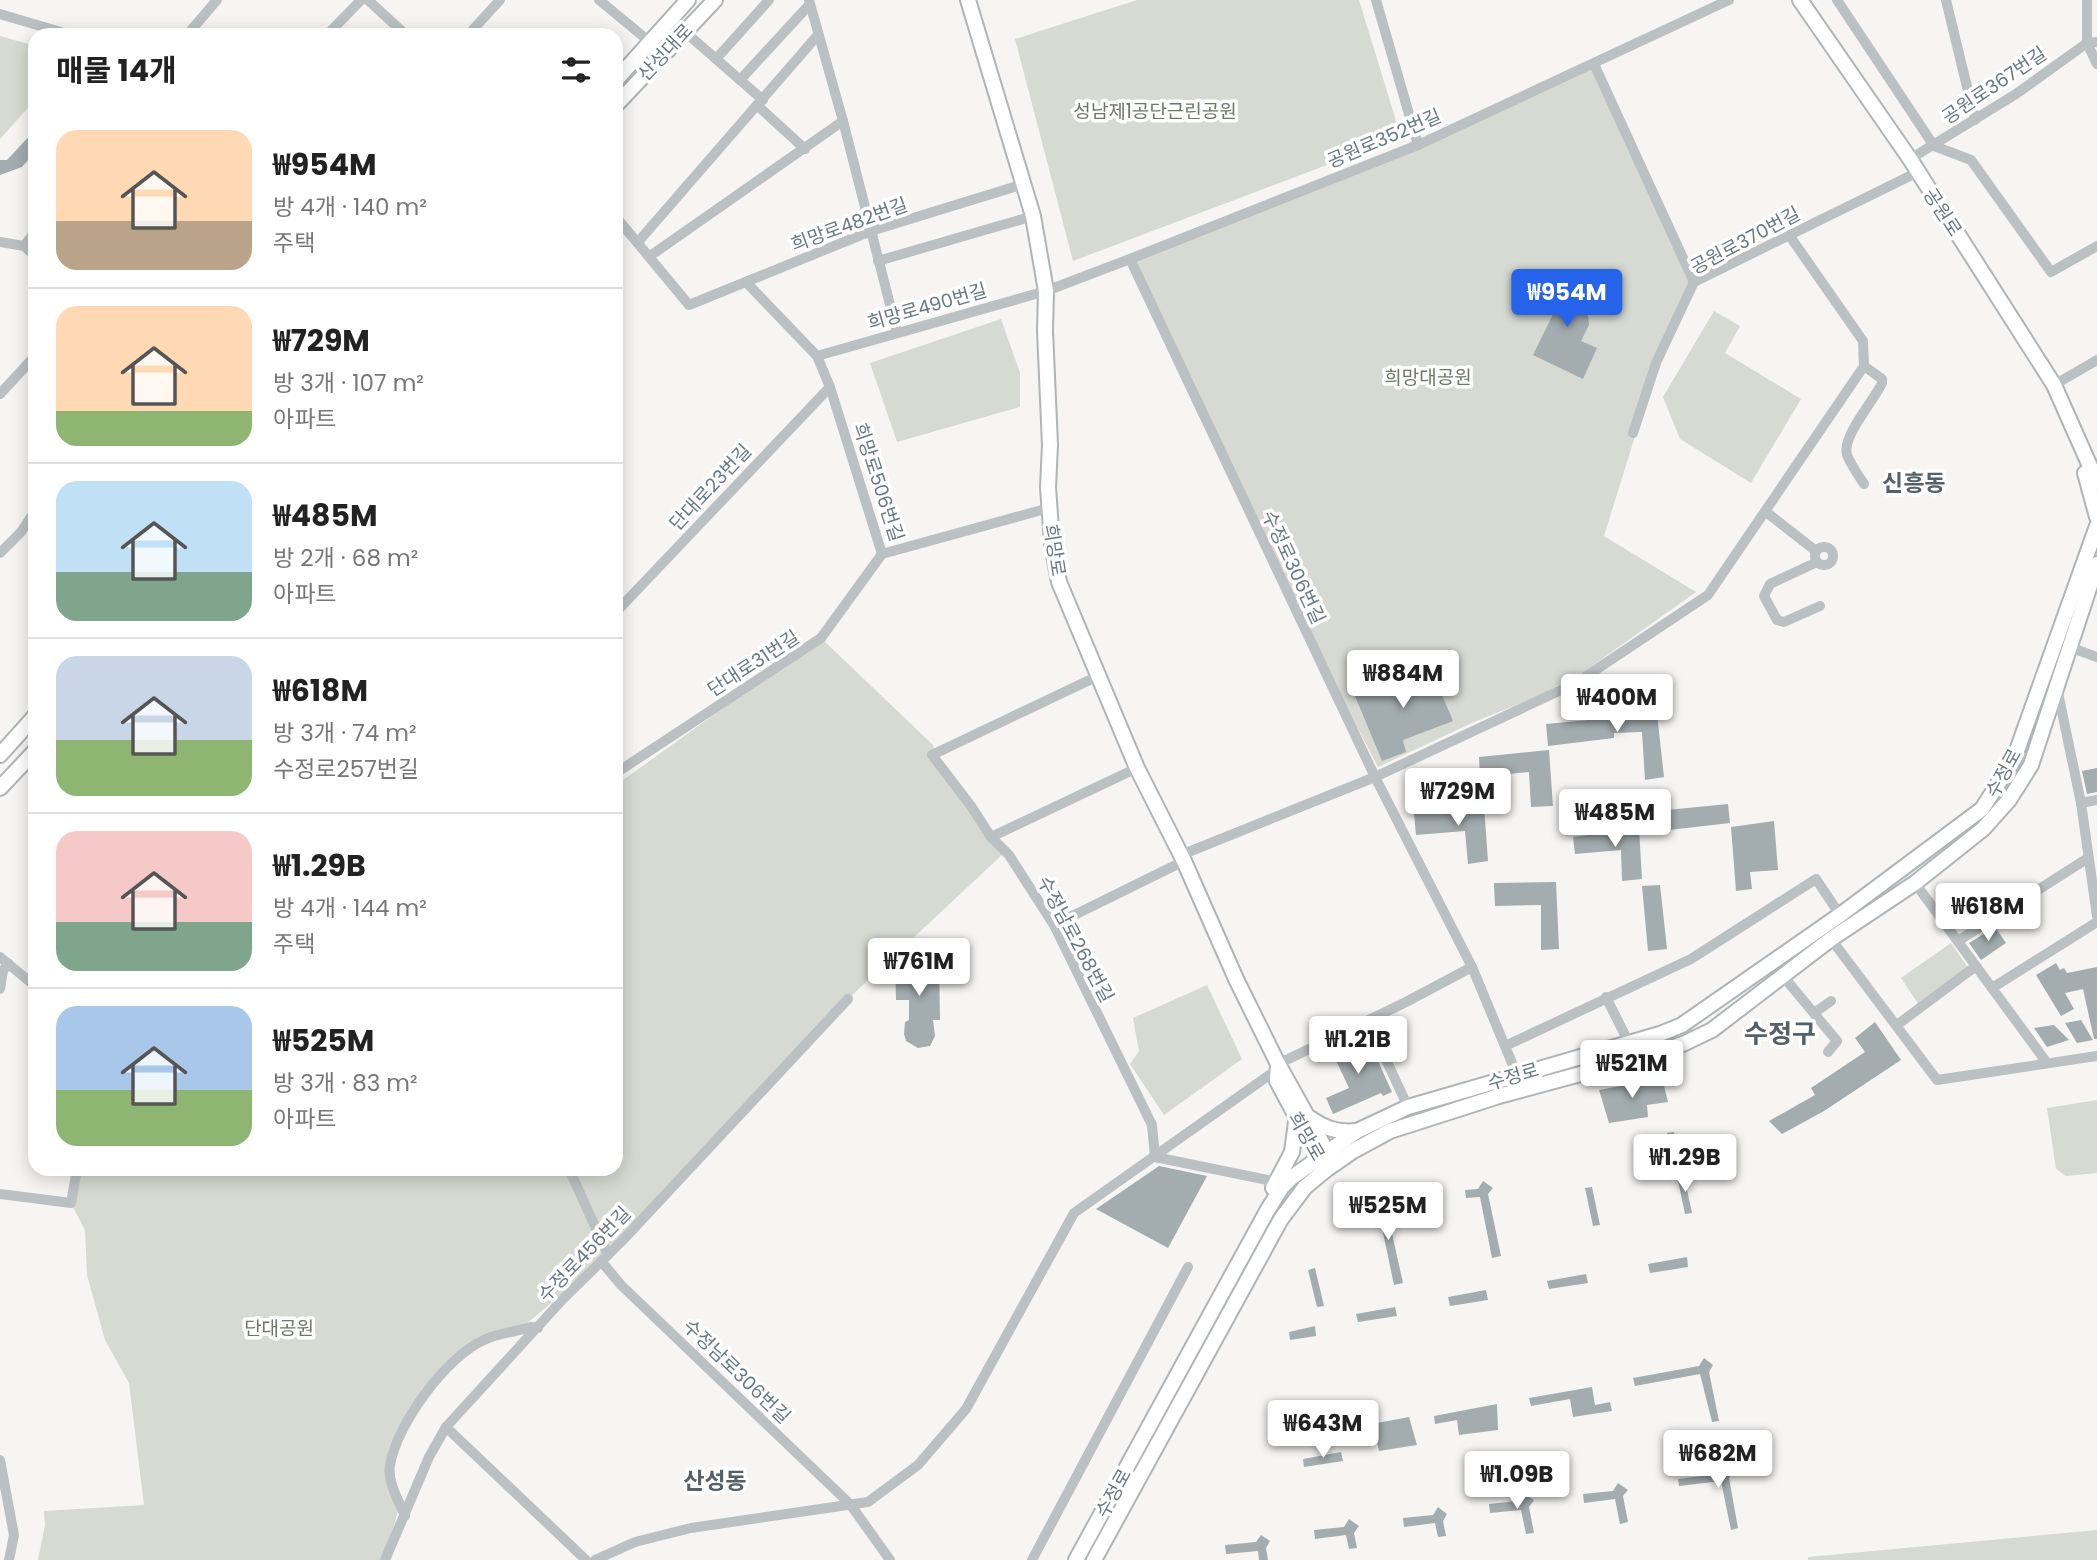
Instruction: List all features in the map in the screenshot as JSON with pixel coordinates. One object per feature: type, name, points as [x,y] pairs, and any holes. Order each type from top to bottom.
[{"type":"main road","name":"산성대로","points":[[623,72],[688,0]]},
{"type":"main road","name":"산성대로","points":[[623,97],[715,0]]},
{"type":"main road","points":[[957,0],[971,5]]},
{"type":"main road","name":"공원로","points":[[1800,0],[1910,159],[2054,385],[2097,482]]},
{"type":"main road","name":"희망로","points":[[971,5],[1033,216],[1046,291],[1045,331],[1050,425],[1049,509],[1059,582],[1137,768],[1183,858],[1236,979],[1301,1116],[1326,1161]]},
{"type":"main road","name":"공원로","points":[[2074,430],[2097,517]]},
{"type":"main road","name":"수정로","points":[[1094,1560],[1281,1219],[1326,1161],[1357,1131],[1408,1107],[1682,1025],[1970,820],[1992,796],[2014,759],[2097,526]]},
{"type":"main road","name":"수정로","points":[[1076,1560],[1282,1187],[1326,1161],[1390,1131],[1499,1096],[1647,1056],[1712,1030],[1831,939],[1915,883],[1983,829],[2009,800],[2031,765],[2097,564]]},
{"type":"main road","points":[[0,755],[28,724]]},
{"type":"main road","points":[[0,788],[28,758]]},
{"type":"main road","points":[[1262,1219],[1267,1198],[1292,1152],[1301,1116],[1341,1132],[1357,1131]]},
{"type":"street","points":[[193,28],[217,0]]},
{"type":"street","points":[[334,28],[360,0]]},
{"type":"street","points":[[368,0],[398,28]]},
{"type":"street","points":[[474,28],[500,0]]},
{"type":"street","points":[[599,0],[650,42]]},
{"type":"street","points":[[716,60],[769,0]]},
{"type":"street","points":[[1376,0],[1418,145]]},
{"type":"street","name":"공원로352번길","points":[[1046,291],[1418,145],[1729,0]]},
{"type":"street","points":[[1837,0],[1934,146],[1971,160],[2051,272],[2097,247]]},
{"type":"street","points":[[1946,0],[1975,120]]},
{"type":"street","points":[[2087,0],[2097,64]]},
{"type":"street","points":[[740,80],[809,2]]},
{"type":"street","points":[[809,2],[843,121],[897,332]]},
{"type":"street","points":[[0,14],[47,28]]},
{"type":"street","points":[[684,32],[740,80],[805,149]]},
{"type":"street","points":[[638,242],[817,36]]},
{"type":"street","name":"공원로367번길","points":[[1910,159],[2092,43]]},
{"type":"street","points":[[1594,64],[1694,282]]},
{"type":"street","points":[[623,225],[650,256],[843,121]]},
{"type":"street","name":"공원로370번길","points":[[1633,433],[1656,363],[1694,282],[1918,172]]},
{"type":"street","name":"희망로482번길","points":[[650,256],[689,305],[871,231],[1024,184]]},
{"type":"street","points":[[878,261],[1033,216]]},
{"type":"street","points":[[1054,925],[1183,858],[1375,777],[1576,683],[1708,595],[1864,366],[1863,341],[1789,236]]},
{"type":"street","points":[[24,246],[28,241]]},
{"type":"street","points":[[0,242],[24,246],[28,250]]},
{"type":"street","name":"수정로306번길","points":[[1130,259],[1375,777],[1472,967],[1517,1075]]},
{"type":"street","name":"희망로506번길","points":[[746,282],[817,356],[830,387],[882,554],[1049,509]]},
{"type":"street","name":"희망로490번길","points":[[817,356],[1046,291]]},
{"type":"street","points":[[2054,385],[2097,360]]},
{"type":"street","points":[[0,394],[28,364]]},
{"type":"street","points":[[1864,366],[1882,379],[1851,432],[1846,447],[1864,484]]},
{"type":"street","name":"단대로23번길","points":[[623,605],[830,387]]},
{"type":"street","points":[[1766,512],[1817,557],[1770,584],[1764,596],[1777,620],[1784,622],[1820,606]]},
{"type":"street","points":[[0,553],[28,522]]},
{"type":"street","name":"단대로31번길","points":[[623,768],[821,638],[882,554]]},
{"type":"street","points":[[2069,647],[2097,657]]},
{"type":"street","name":"수정남로268번길","points":[[1098,676],[932,755],[991,837],[1009,855],[1054,925],[1152,1125],[1155,1157]]},
{"type":"street","points":[[2057,687],[2081,803],[2097,916]]},
{"type":"street","points":[[991,837],[1137,768]]},
{"type":"street","points":[[2081,803],[2097,800]]},
{"type":"street","points":[[1958,941],[2088,858]]},
{"type":"street","points":[[1505,1046],[1691,959],[1816,879],[1840,915]]},
{"type":"street","points":[[1915,883],[2047,1063]]},
{"type":"street","points":[[1992,988],[2097,922]]},
{"type":"street","points":[[1831,939],[1937,1080],[2097,1056]]},
{"type":"street","points":[[4,960],[28,980]]},
{"type":"street","points":[[0,989],[4,960]]},
{"type":"street","points":[[1897,1025],[1976,966]]},
{"type":"street","points":[[596,1560],[635,1542],[691,1528],[868,1502],[926,1456],[966,1409],[1074,1213],[1278,1066],[1472,967]]},
{"type":"street","points":[[1783,976],[1837,1041],[1828,1052]]},
{"type":"street","points":[[1606,997],[1629,1043]]},
{"type":"street","name":"수정로456번길","points":[[384,1560],[429,1457],[446,1427],[848,999]]},
{"type":"street","points":[[1814,1013],[1831,1000]]},
{"type":"street","points":[[1368,1021],[1408,1107]]},
{"type":"street","points":[[1682,1025],[1689,1041]]},
{"type":"street","points":[[1155,1157],[1211,1166],[1278,1182]]},
{"type":"street","points":[[0,1194],[71,1203],[76,1176]]},
{"type":"street","name":"수정남로306번길","points":[[572,1176],[605,1258],[621,1285],[850,1504],[890,1560]]},
{"type":"street","points":[[1032,1560],[1188,1267]]},
{"type":"street","points":[[405,1516],[391,1480],[390,1465],[406,1423],[438,1375],[484,1340],[531,1327],[538,1328]]},
{"type":"street","points":[[446,1427],[586,1560]]},
{"type":"street","points":[[0,1460],[5,1526],[14,1535],[9,1560]]},
{"type":"green space","name":"성남제1공단근린공원","points":[[1137,0],[1359,0],[1401,137],[1073,261],[1015,39]]},
{"type":"green space","points":[[0,36],[28,44],[28,108],[0,139]]},
{"type":"green space","name":"희망대공원","points":[[1592,67],[1691,280],[1656,369],[1604,536],[1696,592],[1585,671],[1538,696],[1474,722],[1378,767],[1324,663],[1135,261]]},
{"type":"green space","points":[[1714,311],[1740,326],[1725,353],[1801,399],[1751,483],[1680,439],[1663,397]]},
{"type":"green space","points":[[1001,319],[1020,373],[1020,407],[897,442],[870,363]]},
{"type":"green space","name":"단대공원","points":[[821,638],[932,744],[949,775],[1004,853],[848,999],[601,1261],[518,1331],[505,1328],[438,1375],[406,1423],[390,1465],[399,1507],[388,1547],[381,1560],[38,1560],[45,1525],[44,1511],[144,1505],[129,1383],[105,1340],[87,1275],[85,1230],[71,1203],[76,1176],[623,1176],[623,780]]},
{"type":"green space","points":[[1951,943],[1969,969],[1919,1005],[1901,978]]},
{"type":"green space","points":[[1207,985],[1242,1059],[1164,1115],[1130,1064],[1139,1051],[1133,1018]]},
{"type":"green space","points":[[2097,1100],[2097,1173],[2066,1176],[2056,1169],[2047,1108]]},
{"type":"green space","points":[[2097,1530],[2097,1560],[1808,1560],[1808,1557]]},
{"type":"building","points":[[28,138],[28,160],[22,167],[0,175],[0,160],[7,160]]},
{"type":"building","points":[[1583,270],[1589,325],[1581,341],[1597,348],[1583,379],[1533,355],[1553,314],[1537,307],[1541,300]]},
{"type":"building","points":[[1428,662],[1453,721],[1403,740],[1406,752],[1382,761],[1355,696]]},
{"type":"building","points":[[1656,705],[1664,777],[1645,780],[1642,732],[1614,733],[1614,738],[1548,746],[1546,724],[1621,717],[1620,708]]},
{"type":"building","points":[[1549,750],[1553,806],[1531,807],[1529,772],[1480,777],[1479,757]]},
{"type":"building","points":[[2097,768],[2097,792],[2087,794],[2082,771]]},
{"type":"building","points":[[1728,804],[1730,823],[1669,830],[1667,810]]},
{"type":"building","points":[[1484,806],[1488,861],[1468,864],[1465,831],[1416,835],[1414,813]]},
{"type":"building","points":[[1774,821],[1778,870],[1750,872],[1752,889],[1736,891],[1731,827]]},
{"type":"building","points":[[1639,828],[1642,879],[1622,881],[1621,850],[1575,854],[1573,837]]},
{"type":"building","points":[[1556,882],[1559,949],[1541,950],[1541,905],[1495,906],[1494,883]]},
{"type":"building","points":[[1660,885],[1667,949],[1648,951],[1642,886]]},
{"type":"building","points":[[1995,927],[2006,943],[1981,960],[1969,943]]},
{"type":"building","points":[[939,959],[940,1020],[933,1020],[935,1036],[930,1046],[918,1048],[906,1041],[904,1034],[905,1022],[909,1020],[909,1000],[896,1000],[895,960]]},
{"type":"building","points":[[2056,963],[2060,970],[2064,968],[2067,973],[2097,967],[2097,1039],[2094,1039],[2083,989],[2065,993],[2074,1009],[2061,1016],[2036,975]]},
{"type":"building","points":[[2081,1020],[2093,1040],[2077,1043],[2065,1023]]},
{"type":"building","points":[[1875,1022],[1901,1060],[1824,1111],[1782,1134],[1769,1121],[1815,1095],[1811,1088],[1865,1052],[1855,1038]]},
{"type":"building","points":[[2054,1025],[2069,1040],[2047,1047],[2034,1028]]},
{"type":"building","points":[[1367,1037],[1392,1092],[1383,1096],[1381,1093],[1333,1114],[1326,1098],[1349,1088],[1332,1052]]},
{"type":"building","points":[[1662,1078],[1668,1102],[1647,1105],[1648,1117],[1609,1123],[1599,1090]]},
{"type":"building","points":[[1674,1132],[1682,1170],[1675,1171],[1667,1133]]},
{"type":"building","points":[[1159,1166],[1207,1176],[1168,1248],[1096,1209]]},
{"type":"building","points":[[1684,1175],[1692,1213],[1685,1214],[1677,1176]]},
{"type":"building","points":[[1483,1181],[1493,1188],[1488,1194],[1501,1256],[1492,1258],[1480,1197],[1466,1198],[1465,1190],[1478,1189]]},
{"type":"building","points":[[1592,1187],[1600,1225],[1593,1226],[1585,1188]]},
{"type":"building","points":[[1384,1207],[1394,1214],[1389,1220],[1403,1283],[1394,1285],[1381,1223],[1367,1224],[1366,1215],[1379,1214]]},
{"type":"building","points":[[1687,1257],[1688,1267],[1650,1273],[1648,1264]]},
{"type":"building","points":[[1315,1268],[1324,1306],[1317,1307],[1308,1270]]},
{"type":"building","points":[[1586,1274],[1588,1283],[1549,1289],[1547,1281]]},
{"type":"building","points":[[1486,1290],[1488,1300],[1450,1306],[1448,1297]]},
{"type":"building","points":[[1395,1307],[1397,1316],[1358,1322],[1356,1314]]},
{"type":"building","points":[[1315,1326],[1316,1336],[1290,1340],[1289,1332]]},
{"type":"building","points":[[1704,1358],[1713,1365],[1709,1372],[1719,1421],[1712,1422],[1700,1374],[1635,1386],[1633,1378],[1699,1366]]},
{"type":"building","points":[[1592,1387],[1595,1405],[1610,1402],[1612,1411],[1573,1417],[1570,1399],[1531,1406],[1529,1398]]},
{"type":"building","points":[[1497,1404],[1498,1430],[1459,1435],[1457,1420],[1435,1424],[1434,1416]]},
{"type":"building","points":[[1409,1417],[1417,1445],[1379,1451],[1375,1432],[1348,1437],[1346,1429]]},
{"type":"building","points":[[1341,1452],[1343,1461],[1304,1467],[1303,1459]]},
{"type":"building","points":[[1724,1465],[1733,1472],[1729,1478],[1738,1528],[1731,1530],[1721,1481],[1679,1486],[1678,1479],[1718,1474]]},
{"type":"building","points":[[1618,1483],[1628,1490],[1623,1496],[1628,1522],[1620,1524],[1615,1499],[1584,1503],[1583,1494],[1613,1491]]},
{"type":"building","points":[[1524,1494],[1534,1500],[1529,1507],[1534,1533],[1526,1534],[1521,1510],[1490,1513],[1489,1504],[1519,1501]]},
{"type":"building","points":[[1438,1507],[1447,1514],[1443,1521],[1446,1536],[1438,1537],[1435,1523],[1404,1527],[1403,1518],[1433,1515]]},
{"type":"building","points":[[1349,1519],[1359,1526],[1354,1533],[1357,1548],[1349,1549],[1346,1535],[1315,1539],[1314,1530],[1344,1527]]},
{"type":"building","points":[[1261,1535],[1270,1541],[1266,1548],[1268,1560],[1259,1560],[1258,1551],[1226,1554],[1225,1545],[1256,1542]]},
{"type":"district","name":"신흥동","points":[[1914,483]]},
{"type":"district","name":"수정구","points":[[1780,1034]]},
{"type":"district","name":"산성동","points":[[715,1481]]}]
